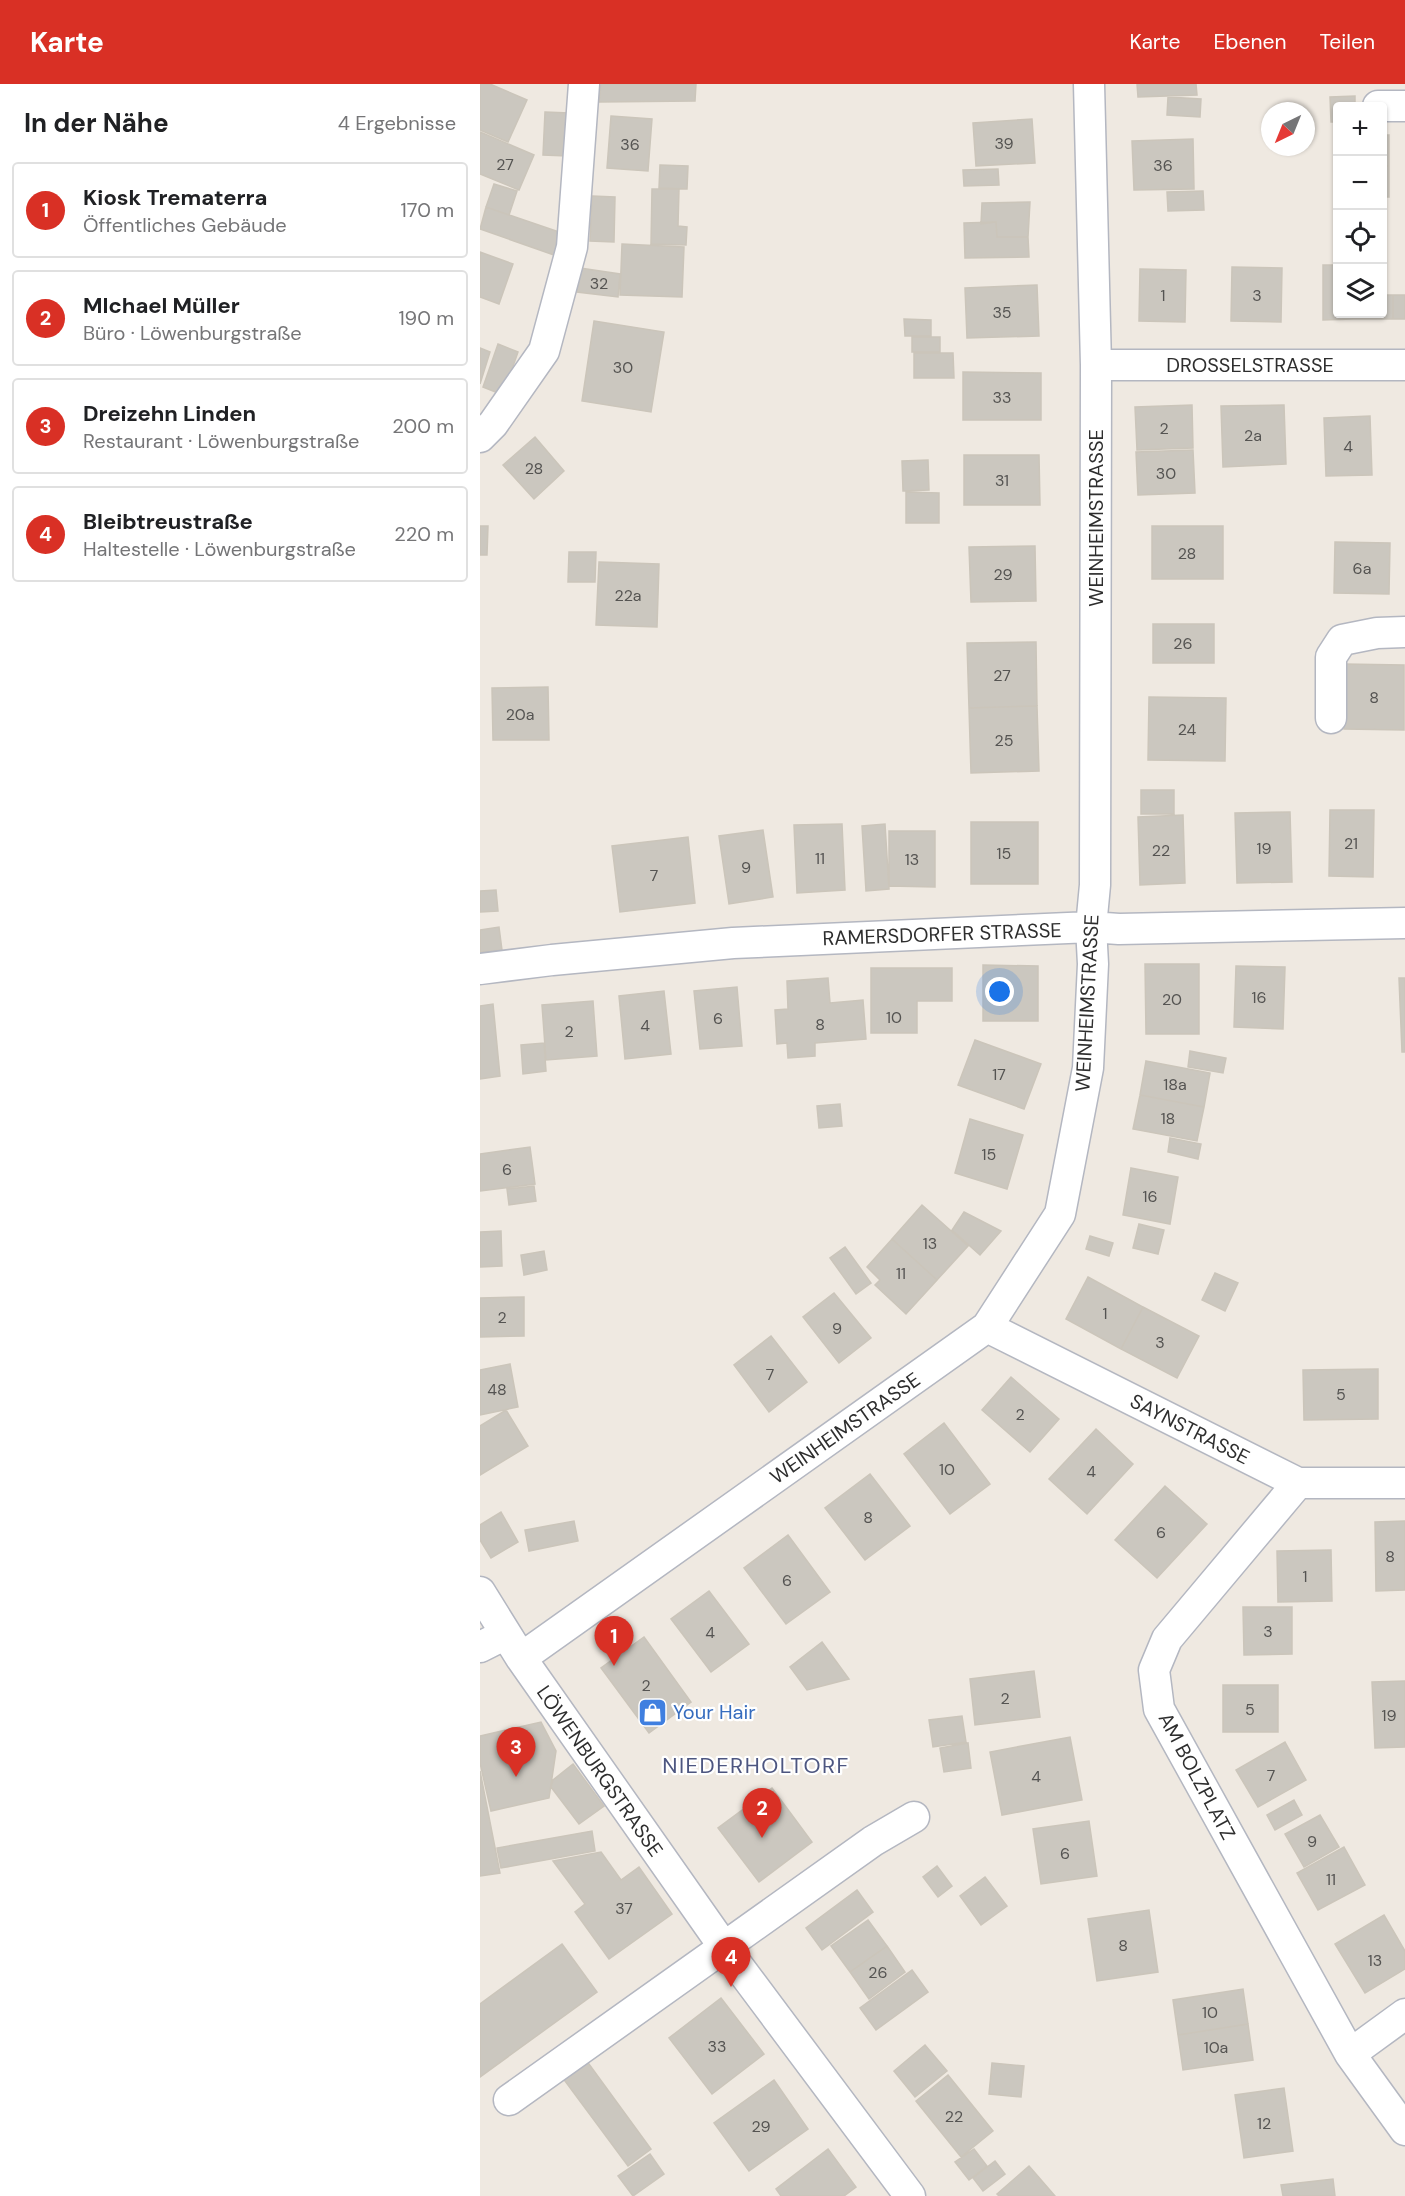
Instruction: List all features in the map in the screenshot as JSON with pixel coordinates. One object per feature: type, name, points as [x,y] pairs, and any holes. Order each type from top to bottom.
[{"type":"street","points":[[480,437],[493,424],[544,351],[572,247],[584,84]]},
{"type":"street","name":"WEINHEIMSTRASSE","points":[[502,1647],[987,1327],[1060,1214],[1088,1068],[1093,964],[1091,927],[1095,885],[1096,365],[1089,84]]},
{"type":"street","name":"DROSSELSTRASSE","points":[[1096,365],[1405,364]]},
{"type":"street","points":[[1331,718],[1331,657],[1342,640],[1377,633],[1405,632]]},
{"type":"street","name":"RAMERSDORFER STRASSE","points":[[480,969],[733,943],[1091,927],[1405,923]]},
{"type":"street","name":"SAYNSTRASSE","points":[[987,1327],[1298,1483],[1405,1483]]},
{"type":"street","name":"AM BOLZPLATZ","points":[[1298,1483],[1167,1639],[1154,1670],[1160,1709],[1350,2054],[1405,2130]]},
{"type":"street","name":"LÖWENBURGSTRASSE","points":[[480,1592],[502,1647],[910,2196]]},
{"type":"street","points":[[509,2100],[873,1841],[914,1817]]},
{"type":"street","points":[[1350,2054],[1405,2013]]},
{"type":"building","points":[[480,84],[490,84],[527,100],[508,142],[480,130]]},
{"type":"building","points":[[601,84],[696,84],[695,101],[599,102]]},
{"type":"building","points":[[1137,84],[1196,84],[1197,95],[1138,97]]},
{"type":"building","points":[[1355,96],[1355,102],[1333,102],[1333,122],[1331,122],[1330,97]]},
{"type":"building","points":[[1168,97],[1201,99],[1200,117],[1167,115]]},
{"type":"building","points":[[545,112],[569,113],[567,156],[543,155]]},
{"type":"building","points":[[611,116],[652,119],[648,171],[607,168]]},
{"type":"building","points":[[1032,119],[1035,163],[976,166],[973,123]]},
{"type":"building","points":[[480,132],[534,155],[519,190],[480,174]]},
{"type":"building","points":[[1387,135],[1389,135],[1389,166],[1387,166]]},
{"type":"building","points":[[1193,139],[1194,189],[1134,190],[1132,141]]},
{"type":"building","points":[[660,165],[688,166],[687,189],[659,188]]},
{"type":"building","points":[[1387,166],[1389,166],[1389,197],[1387,197]]},
{"type":"building","points":[[998,169],[999,185],[964,186],[963,170]]},
{"type":"building","points":[[494,184],[517,191],[509,215],[486,207]]},
{"type":"building","points":[[652,189],[679,189],[678,226],[687,227],[686,245],[651,244]]},
{"type":"building","points":[[1203,191],[1204,210],[1168,211],[1167,192]]},
{"type":"building","points":[[592,196],[615,197],[614,242],[590,241]]},
{"type":"building","points":[[1030,202],[1028,237],[997,237],[996,222],[981,224],[982,203]]},
{"type":"building","points":[[486,207],[562,233],[554,255],[480,229]]},
{"type":"building","points":[[996,222],[997,237],[1028,237],[1029,257],[965,258],[964,223]]},
{"type":"building","points":[[622,244],[684,247],[682,297],[620,295]]},
{"type":"building","points":[[480,252],[513,264],[499,304],[480,297]]},
{"type":"building","points":[[1323,265],[1333,265],[1333,318],[1353,319],[1323,320]]},
{"type":"building","points":[[1232,267],[1282,268],[1281,322],[1231,321]]},
{"type":"building","points":[[580,268],[620,274],[618,297],[577,292]]},
{"type":"building","points":[[1140,269],[1186,270],[1185,322],[1139,321]]},
{"type":"building","points":[[1037,285],[1039,336],[967,338],[965,288]]},
{"type":"building","points":[[1387,295],[1393,295],[1393,319],[1379,319],[1387,318]]},
{"type":"building","points":[[1393,295],[1405,295],[1405,319],[1393,319]]},
{"type":"building","points":[[1353,318],[1379,318],[1379,319]]},
{"type":"building","points":[[904,319],[931,320],[931,336],[905,336]]},
{"type":"building","points":[[594,321],[664,332],[651,412],[582,401]]},
{"type":"building","points":[[912,337],[940,337],[940,352],[912,352]]},
{"type":"building","points":[[498,344],[518,352],[503,395],[483,387]]},
{"type":"building","points":[[480,348],[490,352],[480,384]]},
{"type":"building","points":[[914,353],[953,353],[954,378],[914,378]]},
{"type":"building","points":[[963,372],[1041,373],[1041,420],[963,420]]},
{"type":"building","points":[[1192,405],[1193,448],[1137,450],[1135,407]]},
{"type":"building","points":[[1284,405],[1286,464],[1223,467],[1221,406]]},
{"type":"building","points":[[1370,416],[1372,475],[1326,476],[1324,418]]},
{"type":"building","points":[[535,437],[564,471],[534,499],[503,465]]},
{"type":"building","points":[[1193,450],[1195,493],[1138,495],[1136,452]]},
{"type":"building","points":[[964,455],[1039,455],[1040,505],[964,505]]},
{"type":"building","points":[[928,460],[929,490],[903,491],[902,461]]},
{"type":"building","points":[[906,492],[939,493],[939,523],[906,523]]},
{"type":"building","points":[[480,526],[488,526],[487,555],[480,555]]},
{"type":"building","points":[[1152,526],[1223,526],[1223,579],[1152,579]]},
{"type":"building","points":[[1335,542],[1390,543],[1389,594],[1334,593]]},
{"type":"building","points":[[1035,546],[1036,601],[971,602],[969,547]]},
{"type":"building","points":[[569,552],[596,552],[595,582],[568,582]]},
{"type":"building","points":[[599,562],[659,564],[657,627],[596,625]]},
{"type":"building","points":[[1153,624],[1214,624],[1214,663],[1153,663]]},
{"type":"building","points":[[1036,642],[1037,706],[969,708],[967,643]]},
{"type":"building","points":[[1344,664],[1404,665],[1404,730],[1344,729]]},
{"type":"building","points":[[548,687],[549,740],[493,740],[492,688]]},
{"type":"building","points":[[1149,697],[1226,698],[1225,761],[1148,760]]},
{"type":"building","points":[[1037,706],[1039,771],[971,773],[969,708]]},
{"type":"building","points":[[1141,790],[1174,790],[1174,814],[1141,814]]},
{"type":"building","points":[[1330,810],[1374,810],[1373,877],[1329,876]]},
{"type":"building","points":[[1290,812],[1292,882],[1237,883],[1235,813]]},
{"type":"building","points":[[1183,815],[1185,883],[1140,885],[1138,817]]},
{"type":"building","points":[[971,822],[1038,822],[1038,884],[971,884]]},
{"type":"building","points":[[842,824],[845,890],[797,893],[794,825]]},
{"type":"building","points":[[885,824],[889,889],[866,891],[862,826]]},
{"type":"building","points":[[763,830],[773,897],[729,904],[719,836]]},
{"type":"building","points":[[889,831],[935,831],[935,887],[889,886]]},
{"type":"building","points":[[688,837],[695,903],[620,912],[612,846]]},
{"type":"building","points":[[496,890],[498,911],[480,912],[480,891]]},
{"type":"building","points":[[499,927],[502,950],[480,952],[480,930]]},
{"type":"building","points":[[1145,964],[1199,964],[1199,1034],[1146,1034]]},
{"type":"building","points":[[983,965],[1038,966],[1038,1021],[983,1021]]},
{"type":"building","points":[[1236,966],[1285,967],[1283,1029],[1234,1027]]},
{"type":"building","points":[[871,968],[952,968],[952,1001],[917,1001],[917,1033],[871,1033]]},
{"type":"building","points":[[828,978],[830,1003],[863,1000],[866,1039],[815,1043],[815,1056],[788,1058],[787,1043],[777,1044],[775,1010],[788,1009],[787,981]]},
{"type":"building","points":[[1399,978],[1405,978],[1405,1052],[1402,1052]]},
{"type":"building","points":[[737,987],[742,1046],[700,1049],[694,991]]},
{"type":"building","points":[[664,991],[671,1054],[625,1059],[619,996]]},
{"type":"building","points":[[593,1001],[597,1056],[546,1060],[542,1005]]},
{"type":"building","points":[[493,1004],[500,1076],[480,1079],[480,1006]]},
{"type":"building","points":[[975,1040],[1041,1064],[1024,1109],[958,1085]]},
{"type":"building","points":[[544,1043],[546,1071],[523,1074],[521,1045]]},
{"type":"building","points":[[1190,1051],[1226,1058],[1223,1073],[1188,1067]]},
{"type":"building","points":[[1146,1061],[1210,1073],[1204,1107],[1140,1095]]},
{"type":"building","points":[[1140,1095],[1204,1107],[1197,1141],[1133,1129]]},
{"type":"building","points":[[840,1104],[842,1126],[819,1128],[817,1106]]},
{"type":"building","points":[[970,1119],[1023,1135],[1007,1189],[955,1173]]},
{"type":"building","points":[[1170,1138],[1201,1144],[1198,1159],[1168,1152]]},
{"type":"building","points":[[530,1147],[535,1184],[480,1191],[480,1154]]},
{"type":"building","points":[[1131,1168],[1178,1177],[1170,1224],[1123,1215]]},
{"type":"building","points":[[534,1186],[536,1201],[509,1205],[507,1189]]},
{"type":"building","points":[[922,1205],[968,1246],[937,1280],[892,1239]]},
{"type":"building","points":[[964,1212],[1001,1231],[980,1255],[952,1230]]},
{"type":"building","points":[[1139,1224],[1164,1230],[1158,1254],[1133,1248]]},
{"type":"building","points":[[501,1231],[502,1266],[480,1267],[480,1232]]},
{"type":"building","points":[[1090,1236],[1113,1243],[1109,1256],[1086,1249]]},
{"type":"building","points":[[892,1239],[937,1280],[906,1314],[875,1285],[880,1280],[867,1267]]},
{"type":"building","points":[[845,1247],[871,1283],[856,1294],[830,1258]]},
{"type":"building","points":[[544,1251],[547,1270],[524,1275],[521,1255]]},
{"type":"building","points":[[1215,1273],[1238,1283],[1225,1311],[1202,1300]]},
{"type":"building","points":[[1088,1277],[1143,1307],[1121,1349],[1066,1319]]},
{"type":"building","points":[[834,1293],[871,1338],[839,1363],[803,1317]]},
{"type":"building","points":[[524,1297],[524,1336],[480,1337],[480,1298]]},
{"type":"building","points":[[1143,1307],[1199,1336],[1177,1378],[1121,1349]]},
{"type":"building","points":[[771,1336],[807,1382],[769,1412],[734,1365]]},
{"type":"building","points":[[510,1364],[518,1407],[480,1415],[480,1370]]},
{"type":"building","points":[[1378,1369],[1378,1419],[1304,1420],[1303,1370]]},
{"type":"building","points":[[1011,1377],[1059,1419],[1030,1452],[982,1410]]},
{"type":"building","points":[[506,1410],[528,1446],[480,1475],[480,1426]]},
{"type":"building","points":[[944,1423],[990,1484],[950,1514],[904,1454]]},
{"type":"building","points":[[1096,1429],[1133,1464],[1087,1514],[1049,1479]]},
{"type":"building","points":[[870,1474],[910,1526],[865,1560],[825,1508]]},
{"type":"building","points":[[1165,1486],[1207,1524],[1157,1578],[1115,1540]]},
{"type":"building","points":[[501,1512],[518,1542],[491,1558],[480,1540],[480,1525]]},
{"type":"building","points":[[574,1521],[578,1541],[529,1551],[525,1530]]},
{"type":"building","points":[[1405,1521],[1405,1590],[1376,1591],[1375,1522]]},
{"type":"building","points":[[788,1535],[830,1592],[786,1624],[744,1568]]},
{"type":"building","points":[[1331,1550],[1332,1601],[1278,1602],[1277,1551]]},
{"type":"building","points":[[709,1591],[749,1644],[711,1672],[671,1619]]},
{"type":"building","points":[[1243,1607],[1292,1607],[1292,1654],[1244,1655]]},
{"type":"building","points":[[644,1637],[691,1702],[649,1733],[601,1668]]},
{"type":"building","points":[[822,1642],[849,1679],[807,1690],[790,1667]]},
{"type":"building","points":[[1034,1671],[1040,1717],[975,1725],[970,1679]]},
{"type":"building","points":[[1405,1681],[1405,1747],[1375,1748],[1372,1682]]},
{"type":"building","points":[[1223,1685],[1278,1685],[1278,1732],[1223,1732]]},
{"type":"building","points":[[962,1716],[966,1742],[933,1747],[929,1720]]},
{"type":"building","points":[[541,1722],[556,1751],[549,1798],[491,1811],[480,1763],[480,1736]]},
{"type":"building","points":[[1070,1737],[1082,1800],[1002,1815],[990,1752]]},
{"type":"building","points":[[1285,1742],[1306,1780],[1258,1807],[1236,1770]]},
{"type":"building","points":[[968,1743],[971,1768],[944,1772],[940,1748]]},
{"type":"building","points":[[573,1764],[604,1806],[579,1824],[551,1787],[553,1780]]},
{"type":"building","points":[[480,1771],[500,1873],[480,1876]]},
{"type":"building","points":[[772,1788],[812,1842],[759,1882],[718,1828]]},
{"type":"building","points":[[1294,1800],[1302,1815],[1275,1830],[1267,1815]]},
{"type":"building","points":[[1320,1815],[1339,1847],[1304,1867],[1285,1834]]},
{"type":"building","points":[[1089,1821],[1097,1876],[1041,1884],[1033,1829]]},
{"type":"building","points":[[592,1831],[595,1851],[501,1868],[497,1848]]},
{"type":"building","points":[[1344,1847],[1365,1885],[1318,1910],[1297,1873]]},
{"type":"building","points":[[601,1852],[621,1880],[639,1867],[672,1914],[609,1959],[575,1912],[585,1904],[553,1861]]},
{"type":"building","points":[[937,1866],[952,1886],[938,1897],[923,1877]]},
{"type":"building","points":[[985,1877],[1007,1906],[981,1925],[960,1896]]},
{"type":"building","points":[[857,1890],[873,1912],[822,1950],[806,1928]]},
{"type":"building","points":[[1149,1910],[1158,1972],[1097,1981],[1088,1919]]},
{"type":"building","points":[[1384,1915],[1405,1951],[1405,1969],[1365,1993],[1335,1944]]},
{"type":"building","points":[[868,1920],[887,1946],[850,1972],[831,1946]]},
{"type":"building","points":[[562,1944],[597,1992],[480,2077],[480,2004]]},
{"type":"building","points":[[887,1946],[905,1972],[869,1999],[850,1972]]},
{"type":"building","points":[[912,1970],[928,1992],[876,2030],[860,2008]]},
{"type":"building","points":[[1243,1989],[1248,2024],[1178,2035],[1173,2000]]},
{"type":"building","points":[[721,1998],[764,2054],[712,2094],[669,2038]]},
{"type":"building","points":[[1248,2024],[1253,2060],[1183,2070],[1178,2035]]},
{"type":"building","points":[[925,2045],[947,2071],[915,2097],[894,2071]]},
{"type":"building","points":[[586,2060],[651,2149],[628,2166],[562,2077]]},
{"type":"building","points":[[992,2063],[1024,2066],[1021,2097],[989,2094]]},
{"type":"building","points":[[948,2075],[993,2131],[961,2157],[916,2101]]},
{"type":"building","points":[[774,2080],[808,2129],[749,2171],[714,2123]]},
{"type":"building","points":[[1284,2088],[1293,2151],[1244,2158],[1235,2095]]},
{"type":"building","points":[[828,2149],[856,2187],[844,2196],[781,2196],[776,2189]]},
{"type":"building","points":[[974,2149],[987,2166],[969,2180],[955,2162]]},
{"type":"building","points":[[650,2154],[664,2174],[633,2196],[618,2176]]},
{"type":"building","points":[[995,2161],[1005,2174],[983,2191],[973,2178]]},
{"type":"building","points":[[1029,2166],[1055,2196],[999,2196],[997,2194]]},
{"type":"building","points":[[1333,2179],[1335,2196],[1283,2196],[1281,2185]]},
{"type":"place","name":"Kiosk Trematerra","points":[[614,1666]]},
{"type":"place","name":"Your Hair","points":[[652,1712]]},
{"type":"place","name":"Dreizehn Linden","points":[[516,1777]]},
{"type":"place","name":"MIchael Müller","points":[[762,1838]]},
{"type":"place","name":"Bleibtreustraße","points":[[731,1987]]},
{"type":"district","name":"NIEDERHOLTORF","points":[[756,1765]]}]
